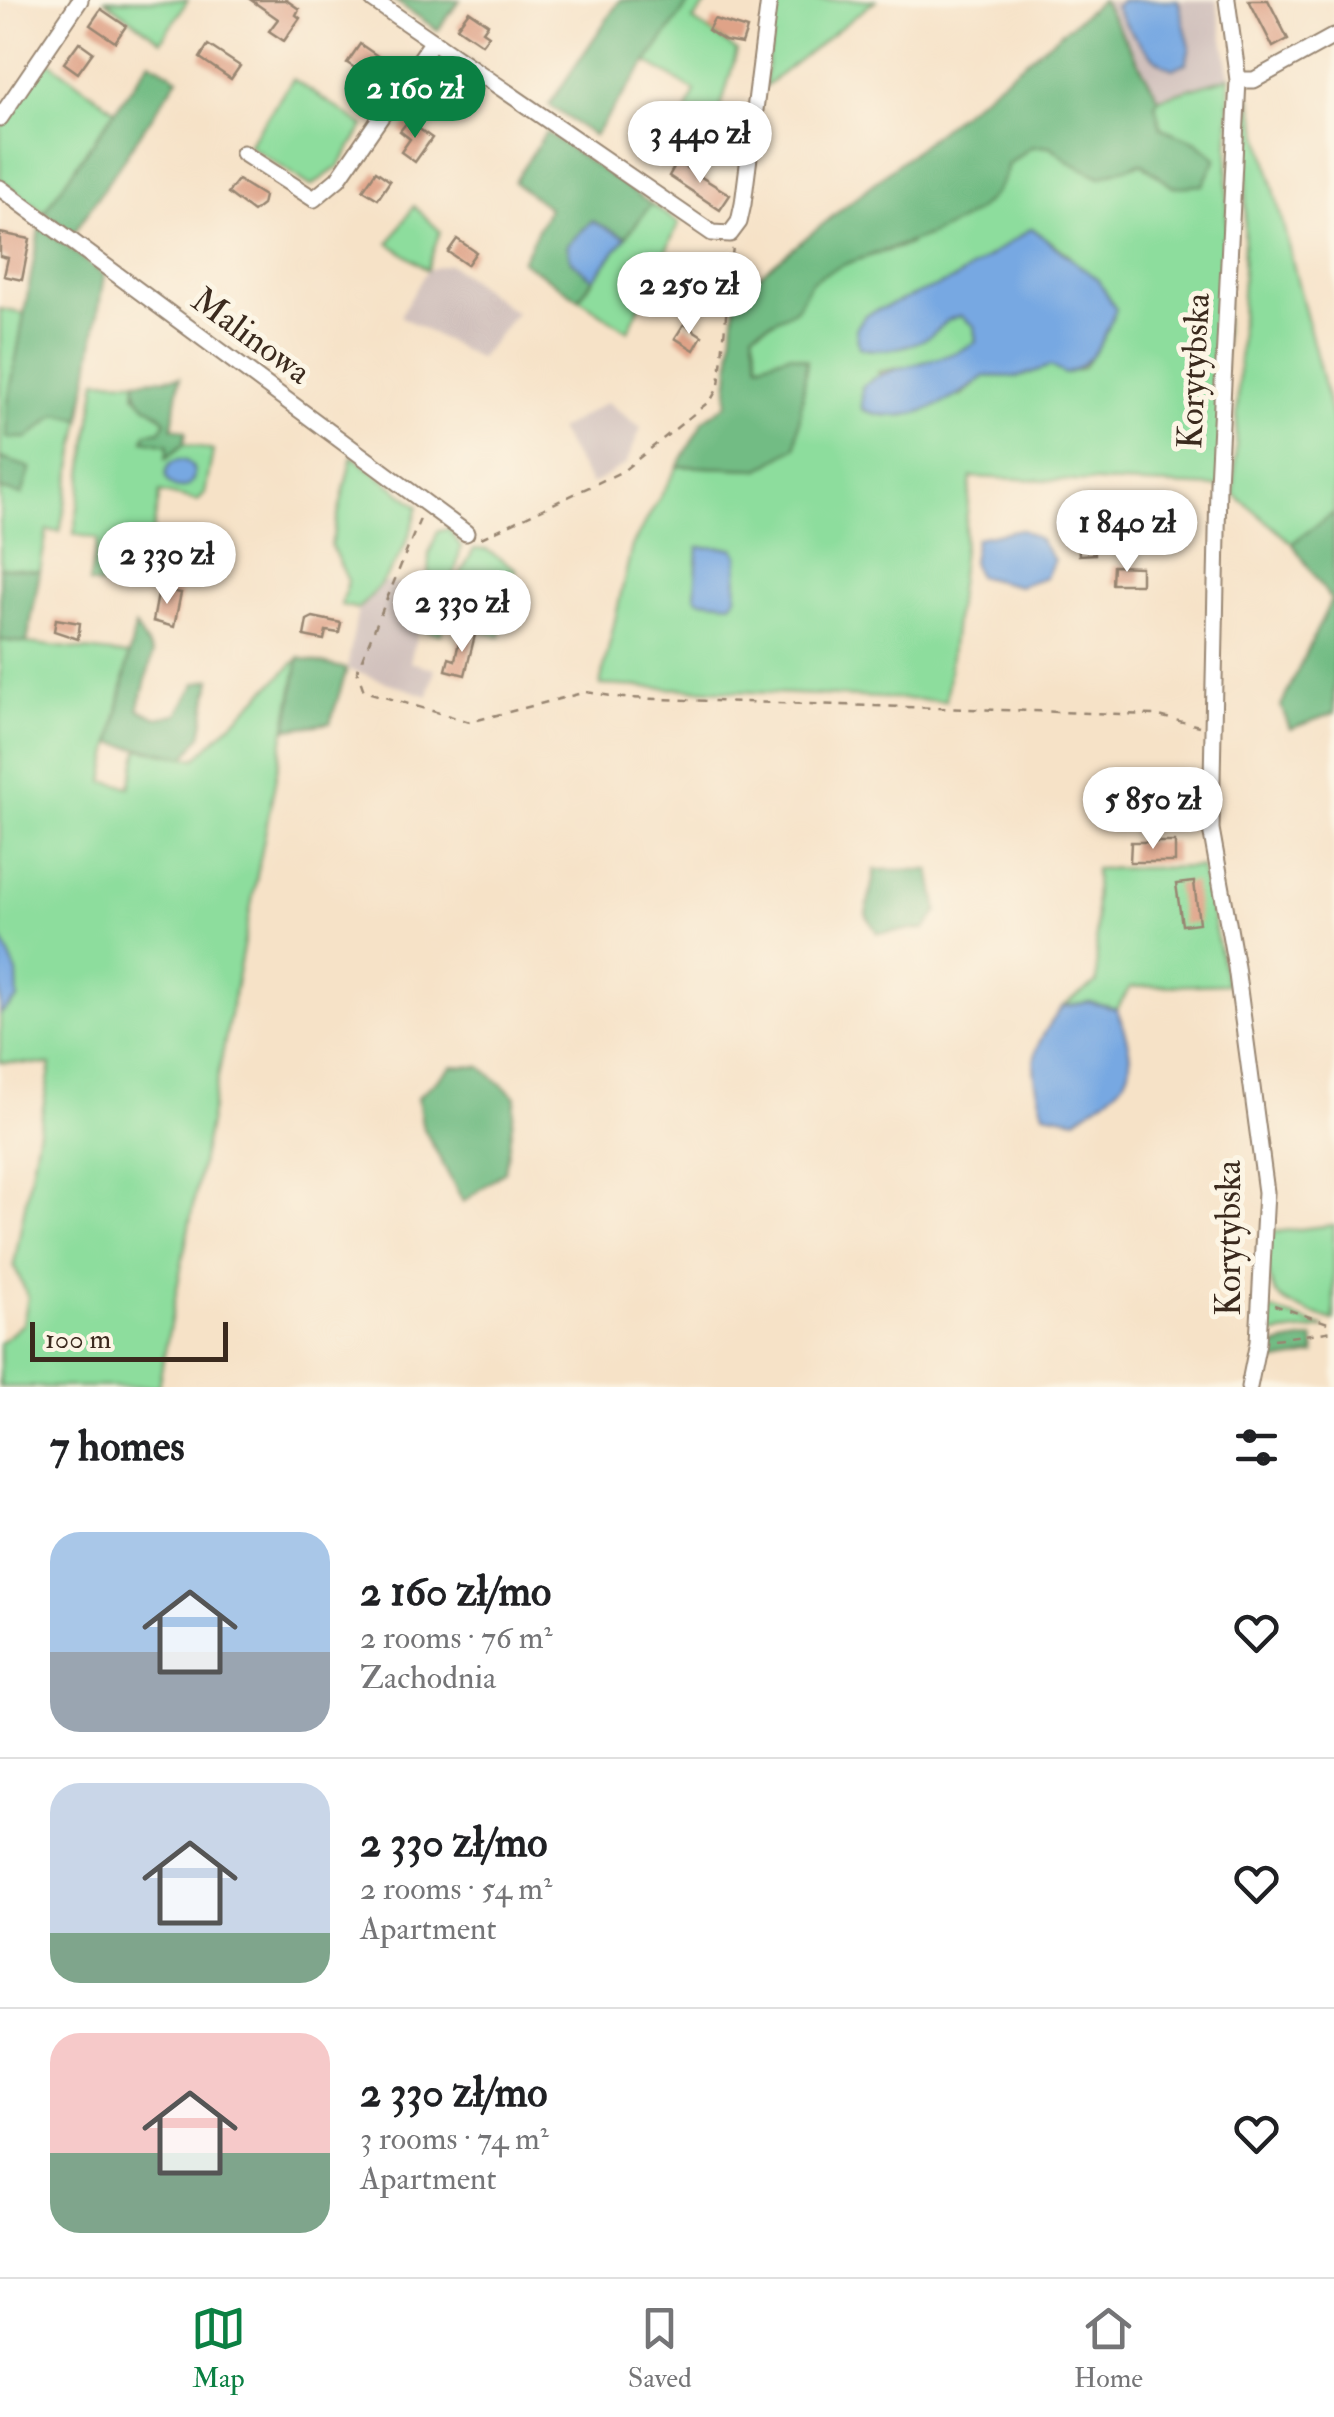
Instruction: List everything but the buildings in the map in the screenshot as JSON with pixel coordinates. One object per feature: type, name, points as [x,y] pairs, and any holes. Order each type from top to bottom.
[{"type":"street","points":[[0,118],[80,0]]},
{"type":"street","points":[[373,0],[712,233],[730,234],[739,222],[743,204],[769,0]]},
{"type":"street","name":"Korytybska","points":[[1227,0],[1238,80],[1218,484],[1211,830],[1236,968],[1266,1192],[1258,1342],[1248,1387]]},
{"type":"street","points":[[1238,80],[1254,80],[1334,36]]},
{"type":"street","points":[[243,153],[314,199],[338,179],[433,41]]},
{"type":"street","name":"Malinowa","points":[[0,188],[466,533]]},
{"type":"path","points":[[466,533],[486,537],[598,485],[634,462],[710,400],[719,386],[733,248],[730,234]]},
{"type":"path","points":[[426,500],[356,671],[364,692],[392,701],[470,722],[586,692],[623,698],[1155,715],[1188,721],[1214,733]]},
{"type":"path","points":[[1260,1300],[1334,1328]]},
{"type":"path","points":[[1258,1342],[1334,1328]]},
{"type":"shaded area","points":[[1216,0],[1230,77],[1159,98],[1101,1]]},
{"type":"shaded area","points":[[449,264],[516,313],[479,359],[400,316],[427,270]]},
{"type":"shaded area","points":[[607,402],[641,428],[626,464],[591,485],[558,430]]},
{"type":"shaded area","points":[[385,582],[428,589],[410,662],[435,669],[428,696],[347,669],[358,609]]},
{"type":"green space","points":[[105,0],[188,0],[161,41]]},
{"type":"green space","points":[[394,0],[460,0],[438,30]]},
{"type":"green space","points":[[620,0],[691,0],[594,136],[549,105]]},
{"type":"green space","points":[[691,0],[710,0],[693,20],[737,51],[710,145],[679,130],[695,91],[645,61]]},
{"type":"green space","points":[[777,0],[876,0],[764,87]]},
{"type":"green space","points":[[1102,0],[1159,98],[1155,104],[1161,128],[1197,142],[1216,158],[1203,185],[1173,187],[1141,163],[1100,177],[1069,162],[1051,146],[1031,147],[1008,164],[998,189],[955,224],[815,279],[794,310],[753,332],[759,364],[790,354],[807,360],[796,447],[760,469],[678,466],[704,420],[727,404],[736,294]]},
{"type":"green space","points":[[48,61],[115,110],[44,212],[0,179],[0,128]]},
{"type":"green space","points":[[150,61],[178,78],[73,234],[44,212]]},
{"type":"green space","points":[[1230,77],[1221,487],[971,477],[946,701],[600,685],[632,546],[678,466],[760,469],[796,447],[807,360],[790,354],[758,364],[752,333],[796,309],[810,282],[843,264],[907,245],[1031,147],[1051,146],[1069,162],[1100,177],[1141,163],[1173,187],[1197,142],[1161,128],[1155,104],[1159,98]],"holes":[[[1032,228],[1068,254],[1104,338],[1083,368],[1065,374],[1050,366],[1019,377],[985,376],[961,396],[877,372],[948,359],[976,343],[974,326],[961,316],[944,319],[912,298],[955,279]]]},
{"type":"green space","points":[[293,79],[364,126],[338,167],[311,186],[248,145]]},
{"type":"green space","points":[[1250,95],[1334,425],[1334,513],[1292,543],[1234,494]]},
{"type":"green space","points":[[546,132],[651,204],[626,237],[592,221],[567,245],[571,260],[593,279],[579,299],[522,261],[549,208],[514,182]]},
{"type":"green space","points":[[651,204],[679,223],[628,331],[579,299]]},
{"type":"green space","points":[[414,206],[440,231],[427,270],[389,243]]},
{"type":"green space","points":[[40,226],[104,275],[81,419],[57,414],[28,438],[7,438],[8,403]]},
{"type":"green space","points":[[0,309],[25,314],[8,403],[45,425],[57,414],[81,419],[60,532],[47,530],[40,571],[0,567],[0,489],[21,494],[1,458],[0,462]]},
{"type":"green space","points":[[180,377],[172,427],[186,431],[184,444],[166,458],[168,445],[144,440],[146,433],[160,431],[166,421],[141,401],[136,381]]},
{"type":"green space","points":[[97,380],[136,381],[135,395],[166,421],[160,431],[168,445],[167,457],[184,444],[213,451],[205,494],[198,501],[160,492],[142,591],[89,583],[98,539],[74,534]]},
{"type":"green space","points":[[352,456],[418,506],[396,562],[358,609],[341,605],[348,581],[331,545]]},
{"type":"green space","points":[[1,458],[31,468],[22,495],[0,489]]},
{"type":"green space","points":[[1334,513],[1334,713],[1290,729],[1281,706],[1331,600],[1292,543]]},
{"type":"green space","points":[[449,529],[461,547],[441,634],[417,629],[428,589],[429,554],[438,531]]},
{"type":"green space","points":[[474,549],[487,550],[516,569],[500,637],[449,620],[458,579]]},
{"type":"green space","points":[[0,567],[40,571],[27,643],[0,640]]},
{"type":"green space","points":[[135,626],[153,654],[138,709],[157,718],[178,714],[196,683],[211,679],[201,736],[185,757],[112,743]]},
{"type":"green space","points":[[0,640],[129,655],[104,781],[130,787],[139,749],[195,759],[299,658],[158,1387],[0,1387],[0,1343],[23,1324],[28,1297],[14,1265],[51,1065],[0,1062],[0,1014],[18,999],[0,934]]},
{"type":"green space","points":[[299,658],[347,669],[330,723],[287,729]]},
{"type":"green space","points":[[1201,867],[1227,984],[1130,987],[1117,1009],[1089,1002],[1062,1007],[1097,982],[1095,869]]},
{"type":"green space","points":[[875,870],[930,870],[938,912],[925,929],[877,933],[866,914]]},
{"type":"green space","points":[[452,1066],[481,1067],[516,1097],[505,1171],[463,1202],[422,1125],[418,1097]]},
{"type":"green space","points":[[1334,1225],[1333,1321],[1296,1307],[1276,1294],[1269,1273],[1265,1233]]},
{"type":"green space","points":[[1272,1310],[1325,1328],[1266,1335],[1266,1313]]},
{"type":"green space","points":[[1313,1338],[1315,1354],[1267,1363],[1263,1387],[1254,1387],[1262,1361],[1271,1349]]},
{"type":"water","points":[[1122,0],[1178,0],[1190,47],[1186,63],[1173,69],[1148,52],[1115,7]]},
{"type":"water","points":[[592,221],[626,237],[593,279],[571,261],[567,245]]},
{"type":"water","points":[[1032,228],[1098,280],[1116,309],[1103,339],[1084,364],[1065,374],[1050,366],[1019,377],[985,376],[943,403],[911,414],[894,416],[862,409],[862,387],[872,379],[946,356],[976,342],[974,326],[961,316],[913,344],[866,349],[859,347],[856,329],[865,315],[955,279]]},
{"type":"water","points":[[180,460],[190,464],[194,474],[190,484],[180,488],[170,484],[166,474],[170,464]]},
{"type":"water","points":[[1020,529],[1039,539],[1054,560],[1046,577],[1019,586],[977,576],[972,561],[976,538]]},
{"type":"water","points":[[698,547],[733,548],[738,555],[736,597],[731,603],[699,600],[695,595]]},
{"type":"water","points":[[0,934],[17,973],[18,999],[0,1014]]},
{"type":"water","points":[[1089,1002],[1117,1009],[1129,1050],[1127,1075],[1110,1095],[1076,1119],[1044,1113],[1034,1068],[1038,1046],[1062,1007]]}]
